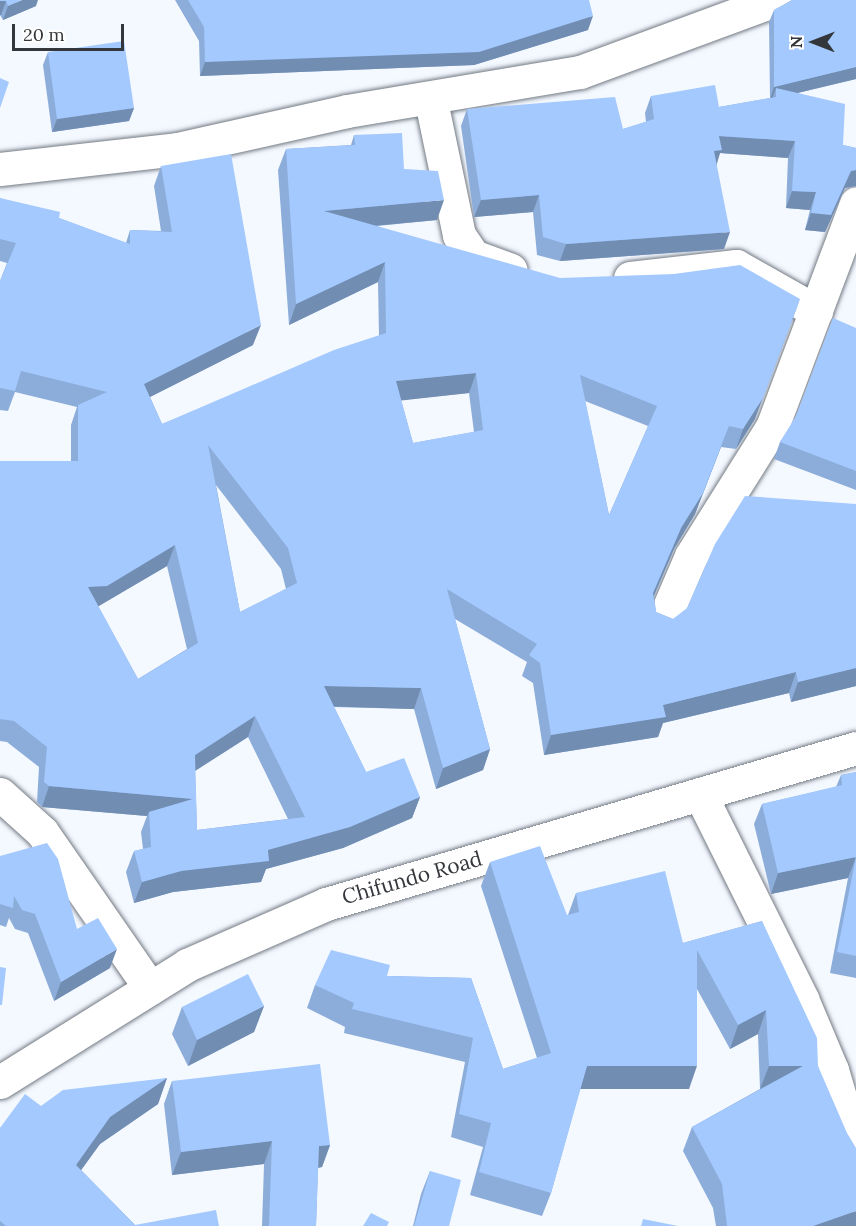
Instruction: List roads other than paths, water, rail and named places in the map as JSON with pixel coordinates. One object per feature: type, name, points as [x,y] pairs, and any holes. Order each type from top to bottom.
[{"type":"street","points":[[0,169],[177,149],[347,111],[431,101],[580,72],[776,0]]},
{"type":"street","points":[[431,101],[459,235],[469,249],[502,268],[547,278]]},
{"type":"street","points":[[663,621],[691,556],[772,427],[856,203]]},
{"type":"street","points":[[594,279],[736,266],[816,311]]},
{"type":"street","name":"Chifundo Road","points":[[0,1082],[187,965],[326,904],[856,748]]},
{"type":"street","points":[[0,794],[42,832],[150,988]]},
{"type":"street","points":[[700,794],[802,999],[832,1070],[856,1151]]}]
